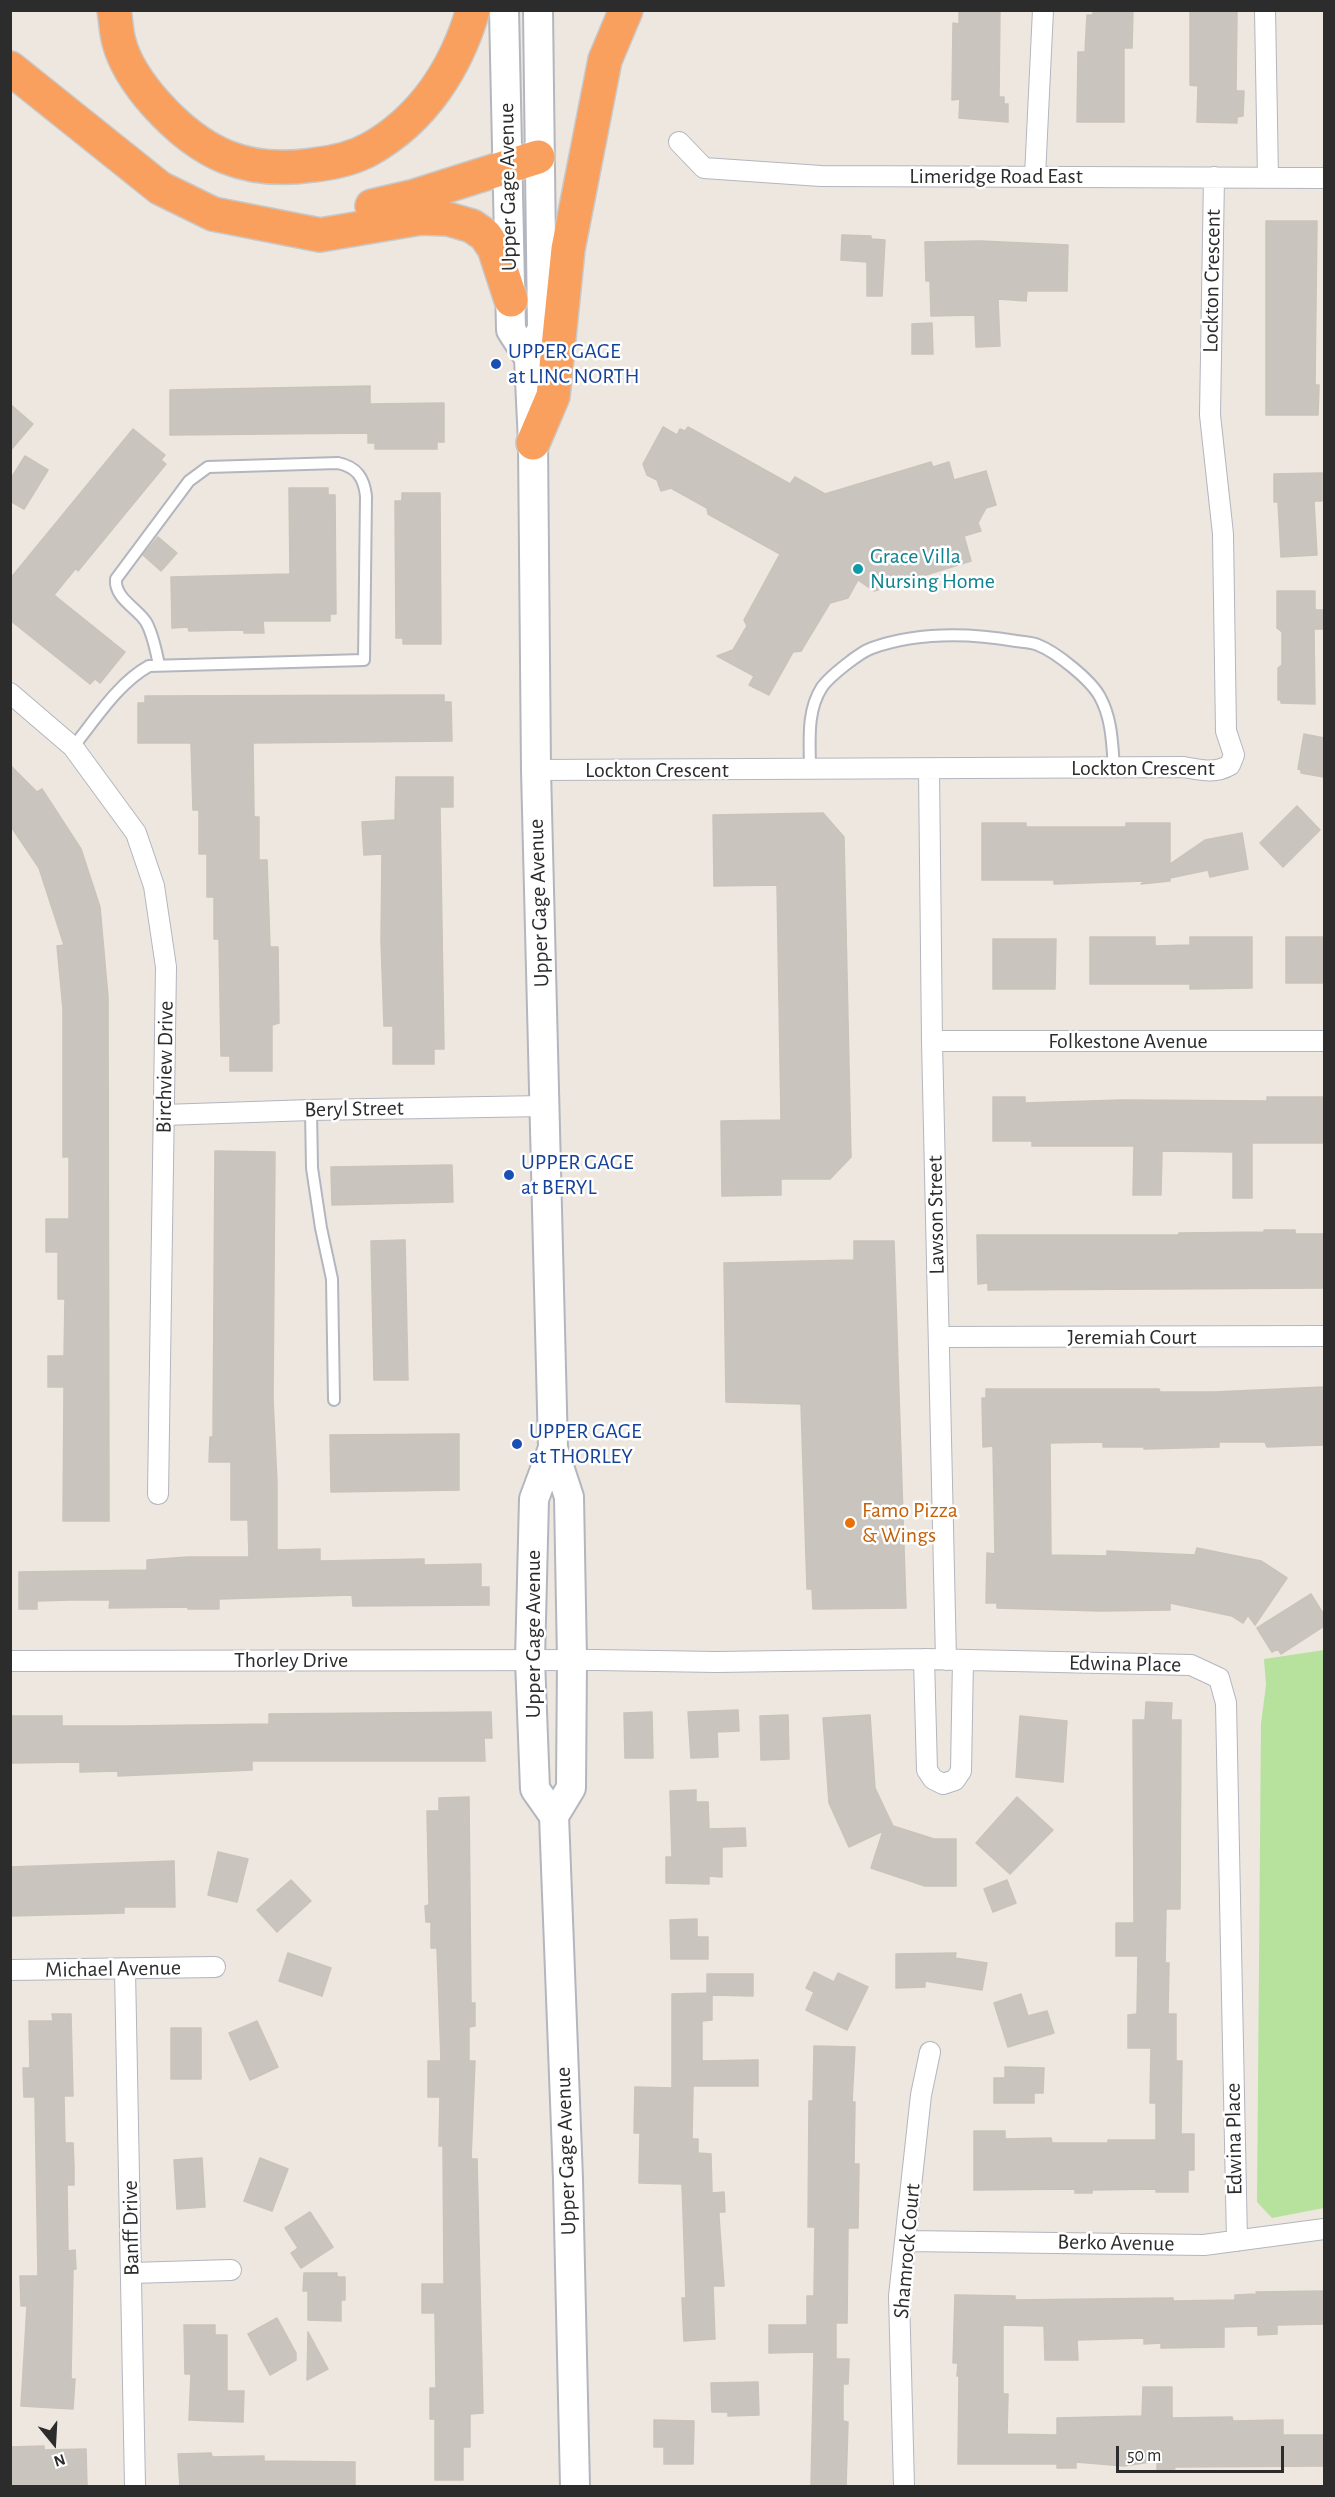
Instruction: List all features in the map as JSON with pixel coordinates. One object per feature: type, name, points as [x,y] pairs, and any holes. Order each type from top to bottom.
[{"type":"highway","points":[[114,10],[119,43],[139,85],[172,122],[202,147],[221,156],[252,166],[294,168],[338,162],[369,150],[403,125],[427,102],[448,72],[465,38],[473,10]]},
{"type":"highway","points":[[533,443],[553,396],[568,249],[605,60],[627,10]]},
{"type":"highway","points":[[10,68],[160,188],[213,214],[320,235],[421,218],[448,219],[472,226],[485,235],[494,248],[511,300]]},
{"type":"highway","points":[[286,228],[304,220],[416,196],[538,157]]},
{"type":"main road","name":"Upper Gage Avenue","points":[[504,10],[506,166],[512,330],[529,358]]},
{"type":"main road","name":"Upper Gage Avenue","points":[[538,10],[538,157],[542,328],[529,358],[533,443],[536,770],[553,1448],[569,1497],[572,1660],[571,1788],[555,1816],[576,2487]]},
{"type":"main road","name":"Upper Gage Avenue","points":[[553,1448],[534,1499],[530,1660],[535,1789],[555,1816]]},
{"type":"street","points":[[1035,176],[1043,10]]},
{"type":"street","points":[[1265,10],[1268,178]]},
{"type":"street","name":"Limeridge Road East","points":[[679,142],[704,168],[821,176],[1324,178]]},
{"type":"street","name":"Lockton Crescent","points":[[536,770],[928,770],[1184,767],[1221,771],[1230,765],[1234,755],[1226,731],[1222,534],[1210,415],[1214,177]]},
{"type":"street","name":"Birchview Drive","points":[[10,693],[73,747],[136,832],[154,886],[166,967],[158,1494]]},
{"type":"street","name":"Lawson Street","points":[[924,1659],[927,1770],[933,1779],[943,1784],[956,1780],[961,1771],[939,1337],[928,770]]},
{"type":"street","name":"Folkestone Avenue","points":[[932,1041],[1324,1041]]},
{"type":"street","name":"Beryl Street","points":[[164,1115],[545,1106]]},
{"type":"street","name":"Jeremiah Court","points":[[939,1337],[1324,1336]]},
{"type":"street","name":"Edwina Place","points":[[572,1660],[716,1662],[924,1659],[1191,1665],[1219,1678],[1226,1703],[1238,2241]]},
{"type":"street","name":"Thorley Drive","points":[[10,1661],[572,1660]]},
{"type":"street","name":"Michael Avenue","points":[[10,1970],[215,1967]]},
{"type":"street","name":"Banff Drive","points":[[125,1970],[135,2487]]},
{"type":"street","name":"Shamrock Court","points":[[904,2487],[899,2296],[907,2241],[921,2095],[930,2052]]},
{"type":"street","name":"Berko Avenue","points":[[907,2241],[1204,2245],[1324,2229]]},
{"type":"street","points":[[132,2272],[231,2270]]},
{"type":"lane","points":[[73,747],[138,672],[149,666],[364,660],[366,496],[364,481],[354,469],[338,463],[208,467],[189,481],[116,579],[116,585],[122,597],[146,622],[159,665]]},
{"type":"lane","points":[[810,770],[810,714],[823,686],[846,665],[870,648],[899,641],[945,635],[982,635],[1038,644],[1064,659],[1100,695],[1110,719],[1114,767]]},
{"type":"lane","points":[[311,1110],[312,1168],[332,1279],[334,1400]]},
{"type":"green space","points":[[1324,1650],[1324,2208],[1272,2218],[1257,2202],[1261,1724],[1266,1685],[1264,1659]]},
{"type":"building","points":[[959,10],[1000,10],[999,97],[1004,97],[1004,104],[1008,104],[1008,122],[959,118],[960,99],[952,100],[953,23],[959,24]]},
{"type":"building","points":[[1093,10],[1133,10],[1132,48],[1124,48],[1124,122],[1077,122],[1078,52],[1085,52],[1087,15],[1093,15]]},
{"type":"building","points":[[1190,10],[1237,10],[1236,91],[1244,91],[1243,116],[1237,117],[1237,123],[1197,122],[1198,86],[1190,85]]},
{"type":"building","points":[[1266,221],[1317,221],[1315,385],[1319,385],[1318,415],[1266,415]]},
{"type":"building","points":[[842,235],[871,236],[871,239],[885,240],[882,296],[867,296],[867,262],[841,260]]},
{"type":"building","points":[[980,241],[1068,245],[1067,291],[1027,291],[1026,301],[998,299],[1000,346],[976,347],[975,315],[931,316],[930,281],[926,281],[925,242]]},
{"type":"building","points":[[932,323],[933,354],[912,354],[912,324]]},
{"type":"building","points":[[370,386],[370,404],[444,403],[444,442],[437,442],[437,449],[375,449],[375,443],[368,443],[368,433],[170,435],[170,390]]},
{"type":"building","points":[[10,404],[33,424],[10,451]]},
{"type":"building","name":"Grace Villa Nursing Home","points":[[663,427],[677,435],[680,429],[685,431],[688,427],[790,484],[795,477],[825,494],[931,462],[933,467],[949,462],[954,480],[986,471],[996,505],[986,508],[978,523],[981,531],[964,536],[971,561],[874,591],[858,580],[848,598],[830,603],[801,651],[793,652],[769,695],[749,685],[754,676],[717,656],[733,650],[747,626],[744,620],[780,554],[708,514],[707,508],[671,488],[661,491],[657,480],[647,475],[643,464]]},
{"type":"building","points":[[133,429],[165,455],[161,460],[166,464],[78,571],[76,568],[54,595],[125,652],[100,683],[95,679],[90,684],[10,620],[10,579]]},
{"type":"building","points":[[25,456],[48,470],[24,509],[10,501],[10,480]]},
{"type":"building","points":[[1322,473],[1322,501],[1314,501],[1317,555],[1281,557],[1278,502],[1274,502],[1274,474]]},
{"type":"building","points":[[289,488],[328,488],[328,495],[335,495],[336,614],[330,614],[330,621],[263,621],[264,633],[244,633],[244,630],[189,631],[188,627],[172,628],[171,577],[290,574]]},
{"type":"building","points":[[402,493],[440,493],[441,644],[403,644],[403,638],[396,638],[395,501],[402,501]]},
{"type":"building","points":[[158,537],[177,553],[161,571],[143,555]]},
{"type":"building","points":[[1277,591],[1315,591],[1315,610],[1324,610],[1324,629],[1314,629],[1315,704],[1281,703],[1281,700],[1278,700],[1278,668],[1282,665],[1282,632],[1277,628]]},
{"type":"building","points":[[444,695],[444,702],[451,702],[452,741],[253,743],[254,817],[259,817],[259,860],[267,860],[270,947],[278,947],[279,1023],[272,1025],[272,1071],[230,1071],[230,1056],[221,1056],[219,939],[214,939],[214,897],[207,897],[207,854],[199,854],[199,810],[193,810],[191,743],[138,743],[138,703],[145,703],[145,696]]},
{"type":"building","points":[[1304,734],[1324,738],[1324,777],[1301,773],[1298,769]]},
{"type":"building","points":[[10,765],[37,792],[42,789],[81,849],[100,907],[108,997],[109,1521],[63,1521],[64,1387],[48,1387],[48,1356],[64,1356],[65,1299],[58,1299],[58,1252],[46,1252],[46,1219],[69,1219],[69,1157],[63,1157],[63,1009],[57,946],[64,945],[39,868],[10,825]]},
{"type":"building","points":[[396,777],[453,777],[453,807],[440,807],[444,1049],[434,1049],[434,1064],[393,1064],[393,1026],[384,1026],[381,940],[382,854],[364,855],[362,822],[395,820]]},
{"type":"building","points":[[1297,806],[1320,830],[1283,867],[1260,843]]},
{"type":"building","points":[[823,813],[844,837],[851,1157],[830,1179],[781,1179],[781,1195],[722,1196],[721,1121],[781,1120],[777,885],[714,886],[713,815]]},
{"type":"building","points":[[982,823],[1026,823],[1026,827],[1126,827],[1126,823],[1170,823],[1170,864],[1205,840],[1242,833],[1248,869],[1210,877],[1208,870],[1170,878],[1170,881],[1141,884],[1145,881],[1054,884],[1054,880],[982,880]]},
{"type":"building","points":[[1090,937],[1155,937],[1155,946],[1190,945],[1190,937],[1252,937],[1252,988],[1190,989],[1190,984],[1090,984]]},
{"type":"building","points":[[1286,937],[1324,937],[1324,983],[1286,983]]},
{"type":"building","points":[[993,939],[1056,939],[1055,989],[993,989]]},
{"type":"building","points":[[993,1097],[1025,1097],[1025,1103],[1122,1100],[1267,1101],[1267,1097],[1324,1097],[1324,1143],[1252,1143],[1252,1198],[1233,1198],[1233,1152],[1162,1151],[1161,1195],[1133,1195],[1134,1146],[1032,1146],[1032,1141],[993,1141]]},
{"type":"building","points":[[215,1151],[275,1152],[273,1399],[277,1550],[320,1549],[320,1561],[424,1559],[424,1565],[481,1564],[481,1587],[489,1587],[489,1605],[353,1606],[352,1595],[219,1599],[219,1609],[109,1608],[110,1600],[69,1600],[37,1601],[37,1609],[19,1609],[19,1572],[147,1570],[147,1560],[249,1557],[248,1520],[231,1520],[231,1462],[209,1462],[210,1437],[213,1437]]},
{"type":"building","points":[[452,1165],[453,1202],[332,1205],[331,1167]]},
{"type":"building","points":[[1264,1230],[1295,1230],[1295,1234],[1324,1234],[1324,1288],[988,1290],[988,1283],[978,1284],[977,1235],[1179,1235],[1179,1233],[1264,1232]]},
{"type":"building","points":[[405,1240],[408,1380],[374,1380],[371,1241]]},
{"type":"building","points":[[854,1241],[894,1241],[906,1608],[813,1609],[812,1589],[807,1589],[801,1404],[726,1402],[724,1263],[854,1260]]},
{"type":"building","points":[[1324,1387],[1324,1445],[1267,1447],[1265,1442],[1219,1442],[1219,1447],[1144,1449],[1144,1447],[1103,1447],[1103,1442],[1050,1443],[1051,1555],[1107,1556],[1107,1551],[1195,1555],[1197,1548],[1261,1561],[1287,1578],[1255,1625],[1248,1615],[1243,1623],[1232,1616],[1170,1603],[1170,1610],[1100,1611],[997,1608],[997,1603],[986,1603],[987,1553],[995,1554],[993,1446],[983,1447],[982,1398],[986,1398],[986,1389],[1159,1389],[1160,1392],[1214,1392]]},
{"type":"building","points":[[459,1434],[459,1490],[331,1492],[330,1435]]},
{"type":"building","points":[[1311,1594],[1324,1615],[1324,1626],[1281,1654],[1278,1649],[1272,1652],[1257,1628]]},
{"type":"building","points":[[1146,1702],[1172,1703],[1171,1720],[1181,1720],[1180,1909],[1166,1909],[1165,1963],[1169,1963],[1168,2014],[1176,2014],[1176,2061],[1182,2061],[1181,2134],[1194,2134],[1194,2170],[1188,2170],[1188,2192],[1156,2192],[1156,2189],[1092,2190],[1092,2193],[1075,2193],[1075,2189],[974,2190],[974,2131],[1005,2131],[1005,2139],[1051,2138],[1052,2143],[1156,2140],[1156,2103],[1150,2103],[1151,2048],[1128,2048],[1128,2015],[1137,2014],[1138,1956],[1116,1956],[1116,1923],[1134,1923],[1133,1720],[1145,1720]]},
{"type":"building","points":[[738,1710],[739,1731],[717,1732],[718,1757],[691,1758],[688,1712]]},
{"type":"building","points":[[491,1712],[492,1738],[484,1738],[485,1761],[252,1761],[252,1770],[118,1776],[118,1771],[80,1772],[80,1762],[10,1763],[10,1716],[62,1716],[62,1726],[127,1726],[269,1724],[269,1714]]},
{"type":"building","points":[[652,1712],[653,1758],[625,1758],[624,1713]]},
{"type":"building","points":[[788,1715],[789,1759],[761,1760],[760,1716]]},
{"type":"building","points":[[870,1715],[875,1788],[893,1826],[934,1839],[956,1839],[956,1886],[925,1886],[871,1868],[883,1831],[849,1847],[829,1803],[823,1718]]},
{"type":"building","points":[[1020,1716],[1067,1721],[1063,1782],[1016,1777]]},
{"type":"building","points":[[696,1790],[696,1802],[708,1802],[709,1829],[745,1828],[746,1846],[722,1847],[722,1877],[709,1876],[709,1884],[666,1883],[666,1857],[672,1857],[670,1791]]},
{"type":"building","points":[[469,1797],[471,2003],[475,2003],[475,2026],[469,2027],[469,2061],[475,2061],[471,2159],[477,2159],[483,2413],[470,2414],[470,2447],[463,2447],[463,2480],[435,2480],[435,2419],[430,2419],[430,2388],[436,2388],[435,2313],[422,2313],[422,2284],[444,2284],[443,2146],[439,2146],[440,2097],[428,2097],[428,2061],[441,2061],[437,1948],[431,1948],[431,1922],[426,1922],[425,1906],[429,1905],[427,1811],[439,1811],[439,1798]]},
{"type":"building","points":[[1017,1797],[1053,1830],[1010,1874],[976,1843]]},
{"type":"building","points":[[218,1852],[248,1859],[237,1902],[208,1895]]},
{"type":"building","points":[[174,1861],[175,1907],[124,1907],[124,1913],[10,1916],[10,1867]]},
{"type":"building","points":[[291,1880],[311,1901],[277,1932],[257,1910]]},
{"type":"building","points":[[1007,1880],[1016,1903],[993,1912],[984,1889]]},
{"type":"building","points":[[697,1919],[697,1937],[708,1937],[708,1959],[671,1959],[670,1920]]},
{"type":"building","points":[[288,1953],[331,1968],[322,1996],[279,1981]]},
{"type":"building","points":[[956,1953],[955,1958],[987,1963],[982,1990],[925,1981],[925,1987],[896,1988],[896,1954]]},
{"type":"building","points":[[814,1972],[834,1982],[838,1973],[868,1987],[847,2030],[806,2010],[814,1992],[806,1988]]},
{"type":"building","points":[[707,1974],[753,1974],[753,1996],[712,1995],[712,2020],[702,2021],[702,2061],[758,2060],[758,2086],[693,2086],[692,2139],[698,2139],[698,2153],[711,2154],[712,2193],[724,2192],[725,2212],[719,2212],[719,2217],[724,2286],[713,2286],[715,2339],[684,2341],[682,2298],[686,2298],[682,2184],[639,2183],[640,2133],[634,2133],[635,2087],[672,2088],[672,1994],[707,1993]]},
{"type":"building","points":[[1021,1994],[1028,2016],[1047,2011],[1054,2033],[1008,2047],[994,2003]]},
{"type":"building","points":[[52,2014],[71,2014],[73,2096],[64,2096],[65,2143],[73,2143],[74,2167],[74,2185],[67,2185],[68,2251],[75,2250],[76,2269],[73,2269],[71,2379],[75,2379],[73,2409],[21,2406],[27,2306],[21,2306],[20,2276],[38,2276],[35,2097],[24,2097],[23,2068],[30,2068],[29,2021],[53,2021]]},
{"type":"building","points":[[257,2021],[278,2067],[250,2080],[229,2033]]},
{"type":"building","points":[[171,2028],[201,2028],[201,2079],[171,2079]]},
{"type":"building","points":[[814,2046],[855,2047],[852,2102],[855,2102],[854,2164],[859,2164],[858,2228],[848,2228],[847,2323],[836,2323],[836,2359],[849,2359],[848,2384],[843,2384],[843,2421],[848,2422],[846,2487],[811,2487],[814,2352],[769,2353],[769,2325],[807,2325],[807,2296],[814,2296],[815,2227],[808,2227],[809,2101],[813,2101]]},
{"type":"building","points":[[1005,2067],[1044,2068],[1043,2093],[1034,2093],[1034,2103],[994,2103],[994,2078],[1005,2078]]},
{"type":"building","points":[[202,2158],[205,2207],[177,2209],[174,2160]]},
{"type":"building","points":[[260,2158],[288,2169],[272,2211],[244,2201]]},
{"type":"building","points":[[310,2212],[333,2247],[301,2268],[291,2253],[298,2248],[285,2228]]},
{"type":"building","points":[[304,2273],[337,2273],[337,2277],[345,2277],[345,2300],[341,2300],[341,2321],[308,2320],[308,2291],[303,2291]]},
{"type":"building","points":[[1324,2291],[1324,2324],[1277,2325],[1277,2334],[1258,2335],[1258,2326],[1224,2327],[1224,2347],[1161,2348],[1161,2343],[1144,2344],[1144,2338],[1077,2340],[1078,2360],[1045,2360],[1044,2326],[1003,2325],[1003,2394],[1008,2394],[1007,2434],[1057,2435],[1057,2418],[1142,2416],[1143,2387],[1172,2387],[1172,2418],[1232,2417],[1233,2421],[1283,2420],[1283,2435],[1324,2435],[1324,2466],[1174,2467],[1175,2469],[1157,2470],[1157,2461],[1124,2466],[1076,2462],[1076,2468],[1057,2468],[1057,2464],[958,2464],[959,2376],[957,2376],[958,2363],[953,2363],[955,2295],[1015,2296],[1015,2300],[1173,2298],[1173,2301],[1235,2300],[1235,2295],[1257,2294],[1256,2292]]},
{"type":"building","points":[[277,2318],[296,2353],[296,2360],[270,2375],[248,2334]]},
{"type":"building","points":[[184,2325],[215,2325],[215,2335],[227,2335],[227,2391],[244,2391],[243,2422],[189,2420],[191,2374],[185,2374]]},
{"type":"building","points":[[308,2332],[328,2369],[307,2380]]},
{"type":"building","points":[[758,2382],[759,2415],[728,2416],[728,2412],[712,2412],[711,2383]]},
{"type":"building","points":[[654,2420],[694,2421],[693,2464],[664,2464],[664,2447],[654,2447]]},
{"type":"building","points":[[44,2446],[44,2450],[86,2449],[87,2487],[10,2487],[10,2447]]},
{"type":"building","points":[[211,2453],[212,2457],[264,2456],[264,2461],[355,2462],[355,2487],[180,2487],[178,2454]]},
{"type":"place","name":"UPPER GAGE at LINC NORTH","points":[[496,364]]},
{"type":"place","name":"Grace Villa Nursing Home","points":[[858,569]]},
{"type":"place","name":"UPPER GAGE at BERYL","points":[[509,1175]]},
{"type":"place","name":"UPPER GAGE at THORLEY","points":[[517,1444]]},
{"type":"place","name":"Famo Pizza & Wings","points":[[850,1523]]}]
